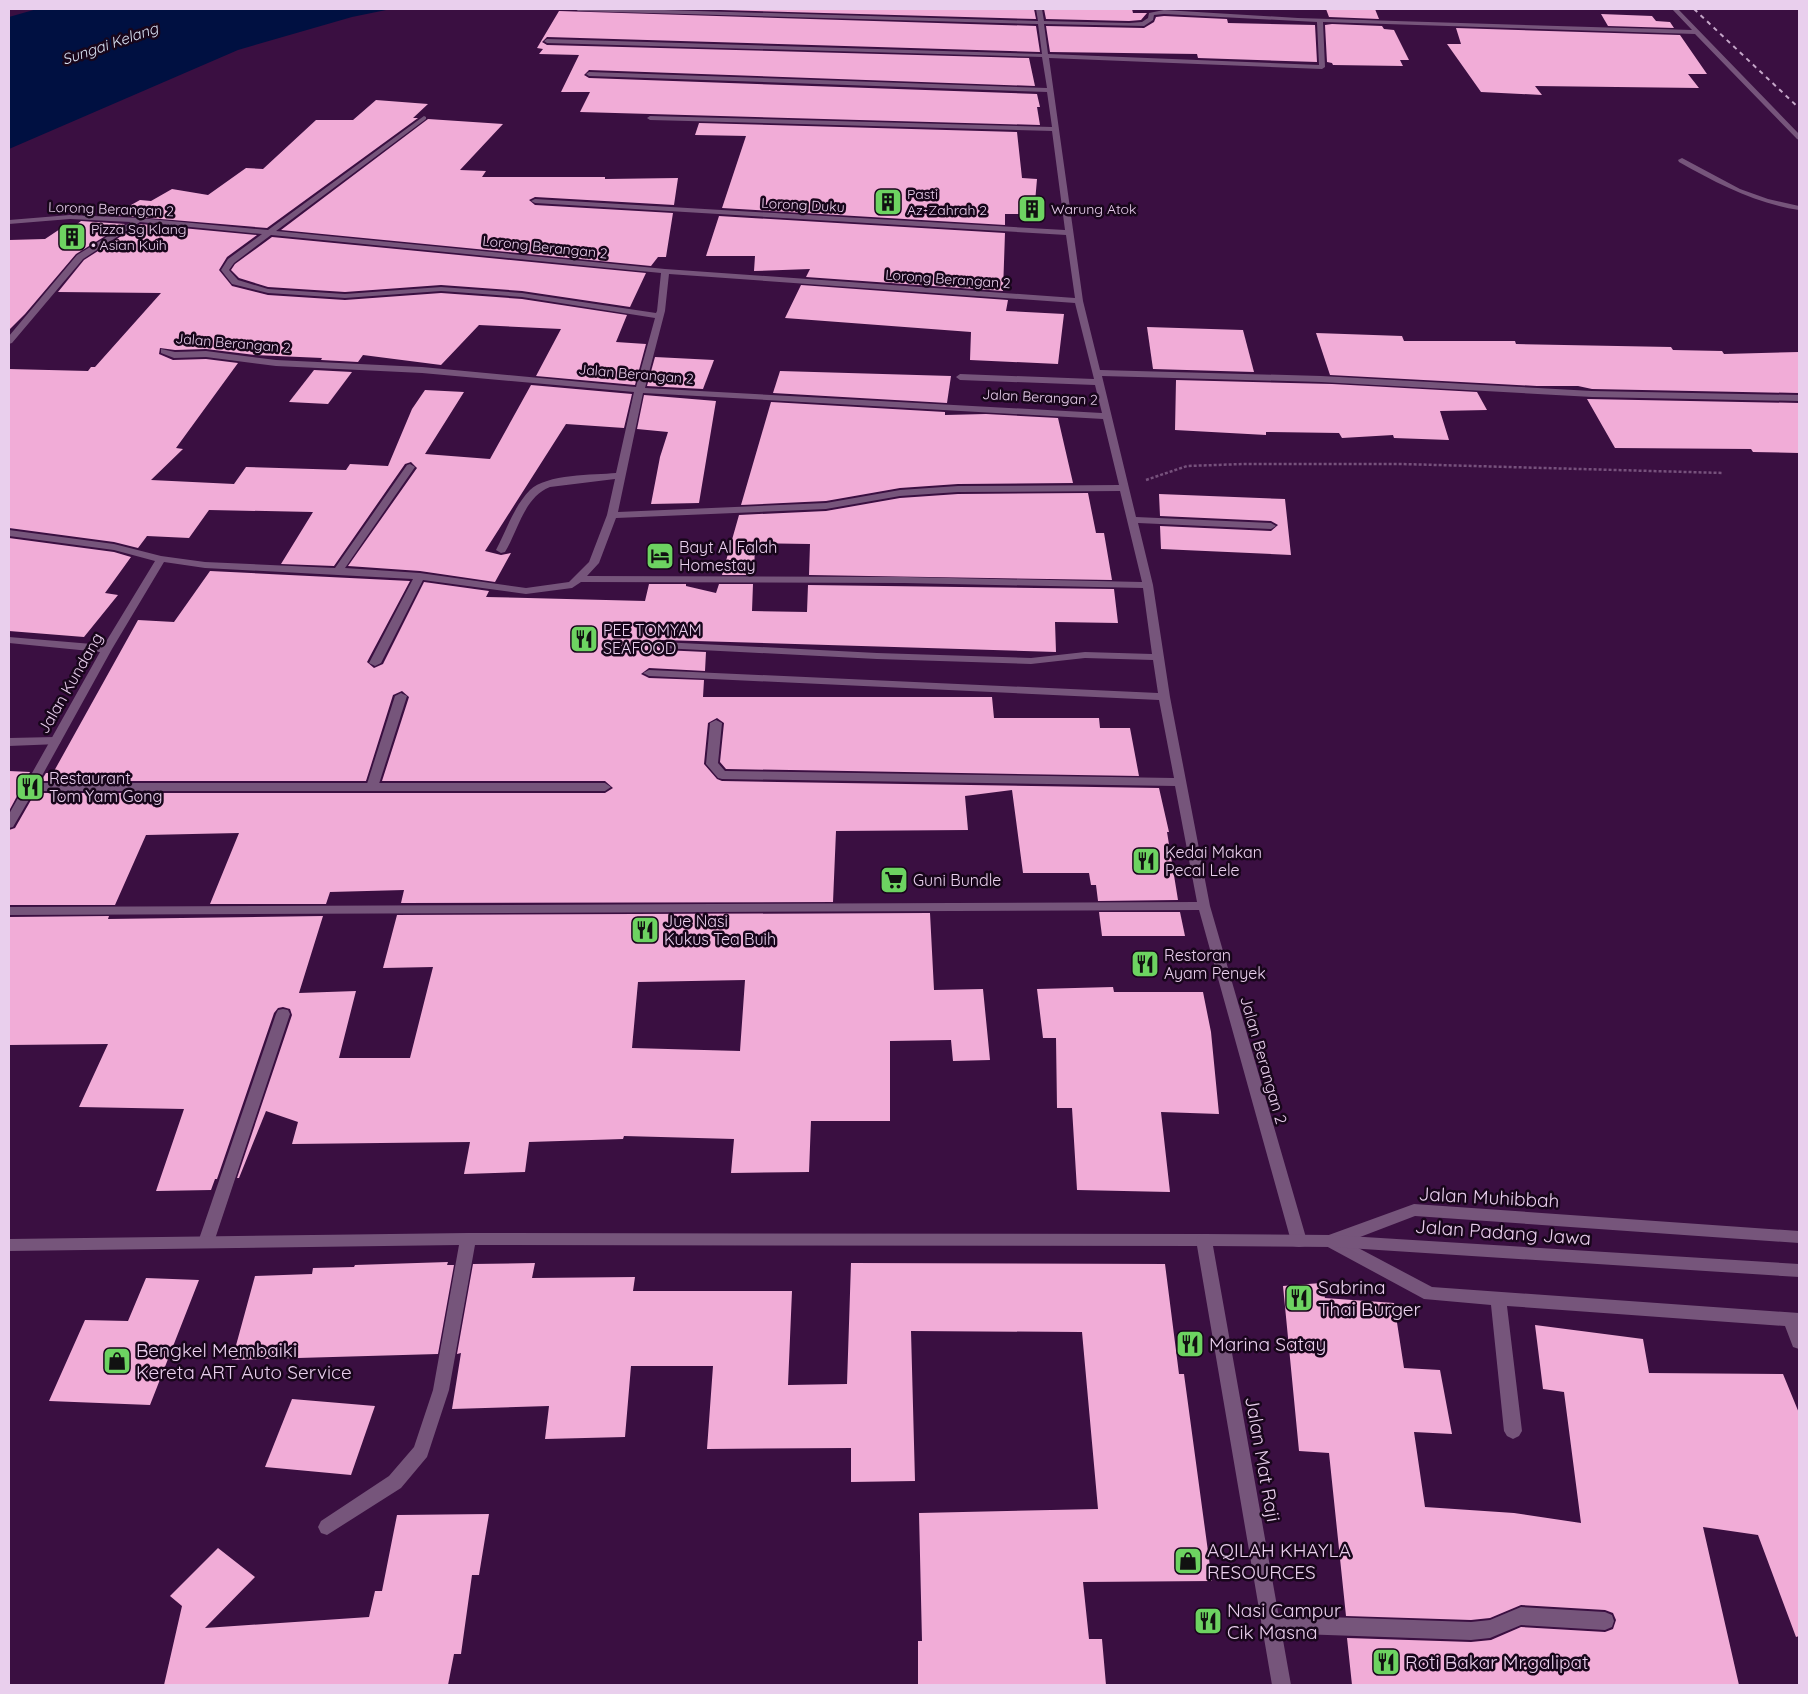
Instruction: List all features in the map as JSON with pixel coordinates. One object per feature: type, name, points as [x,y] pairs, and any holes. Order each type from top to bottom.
[{"type":"street","points":[[578,9],[1129,25],[1144,24],[1151,18],[1151,14],[1164,12],[1320,21],[1526,25],[1699,32]]},
{"type":"street","name":"Jalan Berangan 2","points":[[1039,9],[1080,301],[1148,585],[1164,697],[1204,906],[1299,1241]]},
{"type":"street","points":[[1675,9],[1799,138]]},
{"type":"street","points":[[547,41],[1161,58],[1322,67],[1320,21]]},
{"type":"street","points":[[589,74],[1050,90]]},
{"type":"street","points":[[424,118],[231,261],[225,270],[235,282],[268,291],[346,296],[441,289],[513,294],[659,316]]},
{"type":"street","points":[[650,118],[1056,130]]},
{"type":"street","points":[[1682,160],[1734,191],[1768,203],[1799,208]]},
{"type":"street","name":"Lorong Duku","points":[[535,201],[1070,233]]},
{"type":"street","name":"Lorong Berangan 2","points":[[9,222],[70,217],[139,220],[665,272],[1080,301]]},
{"type":"street","points":[[9,341],[80,257],[139,220]]},
{"type":"street","points":[[9,534],[114,546],[161,559],[205,565],[420,576],[526,590],[572,585],[594,563],[612,515],[637,395],[640,390],[659,316],[665,272]]},
{"type":"street","name":"Jalan Berangan 2","points":[[164,351],[174,355],[206,354],[276,364],[422,370],[640,390],[1107,416]]},
{"type":"street","points":[[960,377],[1321,379],[1592,394],[1799,398]]},
{"type":"street","points":[[338,571],[410,467]]},
{"type":"street","points":[[501,550],[530,497],[538,488],[554,484],[620,476]]},
{"type":"street","points":[[612,515],[826,506],[900,493],[958,489],[1124,488]]},
{"type":"street","points":[[1132,520],[1271,526]]},
{"type":"street","name":"Jalan Kundang","points":[[9,824],[107,648],[161,559]]},
{"type":"street","points":[[375,663],[420,576]]},
{"type":"street","points":[[580,579],[904,580],[1148,585]]},
{"type":"street","points":[[9,640],[107,648]]},
{"type":"street","points":[[662,645],[877,656],[1031,661],[1085,655],[1158,657]]},
{"type":"street","points":[[649,673],[1164,697]]},
{"type":"street","points":[[372,787],[401,696]]},
{"type":"street","points":[[716,724],[712,764],[722,775],[1180,782]]},
{"type":"street","points":[[9,742],[55,741]]},
{"type":"street","points":[[30,787],[605,787]]},
{"type":"street","points":[[9,911],[1204,906]]},
{"type":"street","points":[[206,1242],[283,1014]]},
{"type":"street","name":"Jalan Muhibbah","points":[[1332,1241],[1414,1210],[1799,1237]]},
{"type":"street","points":[[327,1527],[396,1482],[421,1451],[442,1390],[468,1239]]},
{"type":"street","name":"Jalan Padang Jawa","points":[[9,1245],[468,1239],[1332,1241],[1794,1271]]},
{"type":"street","name":"Jalan Mat Raji","points":[[1204,1240],[1282,1685]]},
{"type":"street","points":[[1332,1241],[1430,1294],[1795,1319],[1799,1342]]},
{"type":"street","points":[[1498,1300],[1514,1431]]},
{"type":"street","points":[[1270,1624],[1471,1631],[1490,1629],[1521,1616],[1605,1621]]},
{"type":"path","points":[[1124,488],[1187,466],[1244,464],[1402,464],[1723,473]]},
{"type":"water","name":"Sungai Kelang","points":[[37,9],[391,9],[352,17],[238,50],[9,149],[9,17]]},
{"type":"building","points":[[686,9],[1034,9],[1036,19]]},
{"type":"building","points":[[1044,9],[1132,9],[1133,13],[1147,13],[1141,20],[1129,21],[1046,19]]},
{"type":"building","points":[[1326,9],[1375,9],[1379,19],[1329,17]]},
{"type":"building","points":[[559,11],[1036,26],[1040,52],[547,37],[542,42],[547,45],[1029,58],[1035,86],[589,70],[584,75],[589,78],[1037,94],[1040,107],[1037,107],[1040,125],[580,112],[590,92],[561,92],[579,55],[539,54],[543,49],[537,48]]},
{"type":"building","points":[[1601,14],[1652,16],[1656,21],[1670,22],[1674,28],[1608,26]]},
{"type":"building","points":[[1156,17],[1227,19],[1228,23],[1315,25],[1317,62],[1198,58],[1197,54],[1050,52],[1046,26],[1144,28],[1154,22]]},
{"type":"building","points":[[1325,25],[1382,26],[1384,29],[1394,30],[1409,60],[1400,60],[1403,66],[1333,65],[1327,62]]},
{"type":"building","points":[[1456,28],[1680,35],[1707,74],[1688,74],[1699,88],[1535,86],[1542,95],[1481,92],[1447,44],[1461,44]]},
{"type":"building","points":[[376,100],[428,104],[413,118],[418,118],[267,228],[113,215],[140,200],[151,201],[172,189],[208,195],[246,168],[263,169],[316,120],[353,120]]},
{"type":"building","points":[[428,119],[503,124],[460,170],[486,171],[482,177],[678,178],[674,205],[535,197],[529,200],[535,205],[673,213],[666,257],[658,257],[651,266],[281,230]]},
{"type":"building","points":[[699,123],[1017,132],[1022,178],[1037,179],[1034,214],[1005,214],[1005,225],[722,208],[746,136],[695,135]]},
{"type":"building","points":[[719,216],[1005,233],[1003,291],[806,277],[810,269],[754,271],[755,256],[706,256]]},
{"type":"building","points":[[81,221],[125,224],[76,254],[9,330],[9,240],[45,239],[63,227],[72,228]]},
{"type":"building","points":[[140,224],[257,235],[227,257],[219,270],[232,286],[268,295],[345,300],[441,293],[522,299],[627,315],[616,342],[646,344],[635,385],[536,376],[561,329],[479,325],[441,365],[363,355],[358,362],[321,360],[322,358],[255,355],[206,349],[175,350],[160,348],[159,354],[173,360],[206,359],[238,363],[176,448],[183,449],[151,480],[234,484],[246,467],[346,470],[350,464],[388,466],[412,409],[425,390],[464,392],[425,454],[490,459],[531,385],[632,394],[624,428],[566,424],[485,551],[501,555],[511,553],[495,582],[420,571],[348,566],[417,468],[411,462],[405,464],[334,566],[281,564],[313,512],[209,510],[189,538],[147,536],[138,548],[114,542],[9,528],[9,369],[88,371],[91,367],[95,367],[161,293],[58,292],[84,260]]},
{"type":"building","points":[[272,237],[646,273],[630,307],[522,291],[441,285],[345,292],[268,287],[239,278],[231,270],[235,264]]},
{"type":"building","points":[[801,285],[1008,300],[1006,311],[1064,314],[1058,364],[970,360],[971,332],[785,318]]},
{"type":"building","points":[[1147,327],[1243,330],[1254,372],[1153,369]]},
{"type":"building","points":[[1316,333],[1402,336],[1404,341],[1515,341],[1516,344],[1671,347],[1673,350],[1722,351],[1724,354],[1799,352],[1799,393],[1592,389],[1578,386],[1537,386],[1330,375]]},
{"type":"building","points":[[655,357],[714,360],[703,389],[647,386]]},
{"type":"building","points":[[314,370],[352,372],[328,404],[289,402]]},
{"type":"building","points":[[780,371],[951,376],[947,403],[773,393]]},
{"type":"building","points":[[1176,380],[1332,384],[1477,392],[1487,410],[1440,411],[1449,440],[1394,438],[1393,435],[1342,438],[1339,433],[1266,432],[1266,435],[1175,430]]},
{"type":"building","points":[[644,395],[716,401],[699,503],[651,504],[660,457],[668,432],[637,429]]},
{"type":"building","points":[[1587,399],[1799,403],[1799,453],[1753,452],[1751,449],[1615,448]]},
{"type":"building","points":[[771,402],[945,412],[945,415],[986,414],[1058,418],[1073,483],[958,484],[900,488],[826,501],[741,505]]},
{"type":"building","points":[[1088,493],[1096,533],[1104,533],[1112,580],[809,575],[810,544],[755,543],[754,575],[722,575],[739,515],[826,511],[900,498],[958,494]]},
{"type":"building","points":[[1159,494],[1285,499],[1291,555],[1161,549],[1160,526],[1271,531],[1278,525],[1271,521],[1160,516]]},
{"type":"building","points":[[9,538],[114,552],[131,557],[105,593],[118,595],[84,637],[9,631]]},
{"type":"building","points":[[210,571],[410,581],[367,662],[374,668],[383,664],[424,582],[489,591],[486,597],[645,601],[649,584],[686,584],[686,586],[716,593],[719,584],[753,584],[752,611],[807,612],[808,585],[1114,589],[1118,623],[1055,622],[1056,652],[662,640],[655,644],[662,650],[706,652],[705,671],[649,668],[641,674],[649,678],[704,680],[703,697],[992,697],[994,718],[1099,718],[1100,728],[1130,728],[1139,776],[726,769],[720,762],[724,723],[717,718],[708,723],[704,764],[717,779],[722,781],[1159,788],[1169,832],[1167,832],[1178,900],[1098,901],[1096,885],[1091,885],[1089,873],[1023,873],[1012,790],[965,796],[968,830],[836,831],[833,902],[401,903],[404,890],[330,892],[326,904],[210,904],[239,833],[146,835],[115,905],[9,905],[9,830],[15,828],[35,793],[605,793],[613,788],[605,781],[382,781],[409,697],[402,691],[393,695],[366,781],[41,781],[46,773],[53,773],[138,620],[174,622]]},
{"type":"building","points":[[9,771],[30,772],[9,811]]},
{"type":"building","points":[[1099,912],[1180,912],[1185,936],[1102,936]]},
{"type":"building","points":[[930,913],[934,990],[983,989],[990,1060],[953,1061],[951,1040],[890,1041],[890,1121],[811,1121],[809,1172],[731,1173],[734,1139],[624,1136],[623,1139],[529,1142],[525,1172],[464,1174],[470,1142],[292,1144],[298,1122],[266,1111],[239,1178],[237,1178],[292,1015],[290,1009],[283,1007],[278,1008],[274,1013],[217,1179],[215,1179],[211,1190],[156,1191],[184,1109],[79,1107],[108,1044],[9,1045],[9,917],[109,916],[108,919],[323,916],[299,993],[356,991],[339,1058],[410,1058],[433,967],[383,968],[397,915]],"holes":[[[745,980],[740,1051],[632,1048],[638,982]]]},
{"type":"building","points":[[1113,987],[1114,992],[1203,992],[1211,1032],[1219,1114],[1161,1112],[1170,1192],[1077,1190],[1072,1108],[1057,1108],[1056,1038],[1043,1038],[1037,989]]},
{"type":"building","points":[[448,1262],[447,1265],[454,1265],[438,1354],[232,1360],[255,1276],[312,1274],[313,1268]]},
{"type":"building","points":[[535,1263],[532,1278],[635,1277],[633,1291],[792,1291],[788,1385],[847,1384],[851,1263],[1165,1264],[1179,1374],[1184,1374],[1212,1581],[1083,1582],[1089,1639],[1102,1639],[1106,1685],[918,1685],[918,1641],[922,1641],[919,1513],[1098,1509],[1082,1332],[911,1331],[915,1481],[851,1482],[851,1448],[707,1449],[713,1366],[631,1366],[625,1437],[545,1439],[549,1406],[452,1409],[461,1353],[457,1354],[473,1264]]},
{"type":"building","name":"Bengkel Membaiki Kereta ART Auto Service","points":[[146,1278],[199,1280],[150,1405],[49,1401],[85,1320],[128,1321]]},
{"type":"building","points":[[1321,1283],[1325,1298],[1394,1303],[1404,1368],[1440,1370],[1452,1434],[1414,1432],[1425,1507],[1514,1513],[1581,1523],[1564,1392],[1543,1389],[1535,1325],[1643,1339],[1649,1373],[1783,1374],[1799,1413],[1799,1636],[1796,1637],[1758,1535],[1703,1527],[1739,1685],[1352,1685],[1347,1638],[1471,1642],[1491,1640],[1521,1627],[1605,1632],[1613,1629],[1616,1620],[1613,1613],[1605,1610],[1521,1605],[1490,1618],[1471,1620],[1346,1616],[1329,1453],[1299,1451],[1283,1286]]},
{"type":"building","points":[[292,1399],[375,1406],[351,1475],[265,1467]]},
{"type":"building","points":[[489,1514],[479,1575],[472,1575],[461,1654],[454,1654],[448,1685],[164,1685],[182,1606],[170,1596],[218,1548],[255,1577],[205,1628],[369,1617],[375,1591],[382,1591],[397,1515]]},
{"type":"railway","points":[[1694,9],[1799,108]]},
{"type":"place","name":"Pasti Az-Zahrah 2","points":[[888,202]]},
{"type":"place","name":"Warung Atok","points":[[1032,209]]},
{"type":"place","name":"Pizza Sg Klang • Asian Kuih","points":[[72,237]]},
{"type":"place","name":"Bayt Al Falah Homestay","points":[[660,556]]},
{"type":"place","name":"PEE TOMYAM SEAFOOD","points":[[584,639]]},
{"type":"place","name":"Restaurant Tom Yam Gong","points":[[30,787]]},
{"type":"place","name":"Kedai Makan Pecal Lele","points":[[1146,861]]},
{"type":"place","name":"Guni Bundle","points":[[894,880]]},
{"type":"place","name":"Jue Nasi Kukus Tea Buih","points":[[645,930]]},
{"type":"place","name":"Restoran Ayam Penyek","points":[[1145,964]]},
{"type":"place","name":"Sabrina Thai Burger","points":[[1299,1298]]},
{"type":"place","name":"Marina Satay","points":[[1190,1344]]},
{"type":"place","name":"Bengkel Membaiki Kereta ART Auto Service","points":[[117,1361]]},
{"type":"place","name":"AQILAH KHAYLA RESOURCES","points":[[1188,1561]]},
{"type":"place","name":"Nasi Campur Cik Masna","points":[[1208,1621]]},
{"type":"place","name":"Roti Bakar Mr.galipat","points":[[1386,1662]]}]
